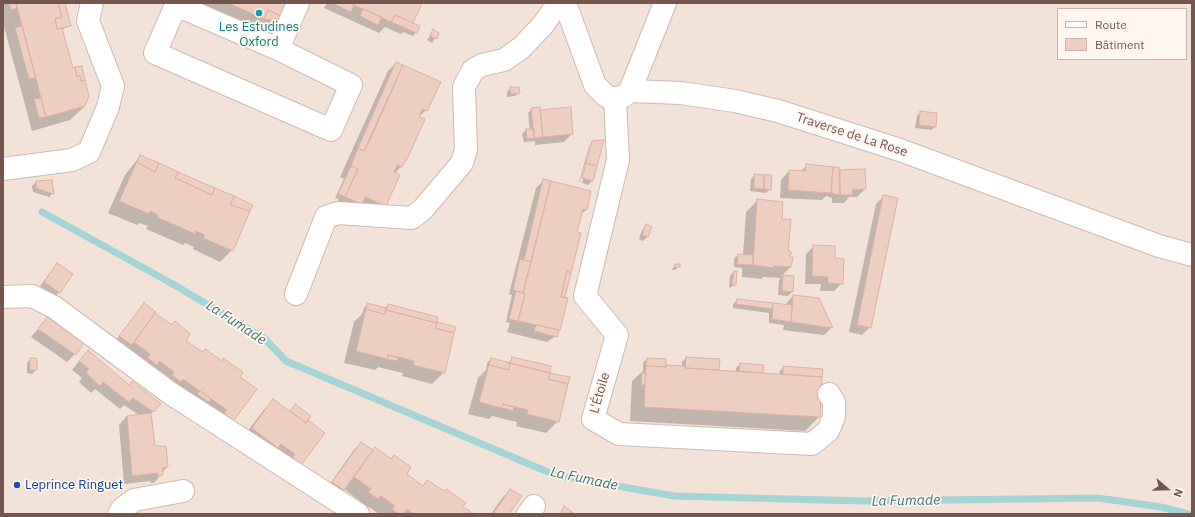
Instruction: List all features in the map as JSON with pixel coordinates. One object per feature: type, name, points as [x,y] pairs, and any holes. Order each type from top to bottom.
[{"type":"street","points":[[3,168],[72,160],[89,152],[108,107],[113,86],[88,21],[92,3]]},
{"type":"street","points":[[278,49],[298,3]]},
{"type":"street","points":[[296,294],[326,217],[338,213],[412,218],[423,209],[462,164],[466,150],[464,87],[473,70],[482,64],[504,60],[521,48],[543,25],[559,3],[568,11],[595,85],[606,96],[623,95],[665,3]]},
{"type":"street","points":[[176,5],[278,49],[351,84],[331,130],[155,53],[176,5]]},
{"type":"street","name":"Traverse de La Rose","points":[[623,95],[681,93],[735,101],[778,111],[900,150],[1159,246],[1192,255]]},
{"type":"street","name":"L'Étoile","points":[[623,95],[618,160],[585,296],[617,335],[593,419],[619,434],[812,444],[828,431],[834,417],[834,402],[829,394]]},
{"type":"street","points":[[3,297],[32,296],[54,307],[170,393],[358,514]]},
{"type":"street","points":[[119,514],[122,509],[134,500],[183,492]]},
{"type":"shaded area","points":[[3,3],[1192,3],[1192,514],[3,514]]},
{"type":"building","points":[[9,3],[16,3],[17,8],[11,10]]},
{"type":"building","points":[[16,3],[58,3],[62,17],[55,19],[57,29],[62,28],[77,77],[80,76],[81,81],[85,80],[89,96],[85,106],[46,117]]},
{"type":"building","points":[[58,3],[65,3],[71,26],[57,29],[55,19],[62,17]]},
{"type":"building","name":"Les Estudines Oxford","points":[[228,3],[289,3],[283,17],[268,10],[264,19]]},
{"type":"building","points":[[332,3],[350,3],[354,5],[351,12]]},
{"type":"building","points":[[350,3],[422,3],[413,23],[395,15],[391,22]]},
{"type":"building","points":[[363,9],[382,17],[378,25],[360,16]]},
{"type":"building","points":[[268,10],[283,17],[282,21],[264,19]]},
{"type":"building","points":[[395,15],[420,26],[417,33],[391,22]]},
{"type":"building","points":[[22,26],[36,78],[29,79],[15,28]]},
{"type":"building","points":[[433,29],[439,33],[437,39],[430,36]]},
{"type":"building","points":[[396,62],[403,65],[364,151],[358,148]]},
{"type":"building","points":[[403,65],[441,82],[427,111],[422,109],[419,117],[425,119],[408,157],[402,167],[397,165],[394,172],[400,175],[386,206],[365,197],[362,204],[345,197],[358,169],[351,166],[358,148],[364,151],[370,140]]},
{"type":"building","points":[[82,66],[85,80],[81,81],[80,76],[77,77],[75,67]]},
{"type":"building","points":[[510,87],[519,87],[520,93],[511,94]]},
{"type":"building","points":[[41,98],[46,117],[39,118],[34,99]]},
{"type":"building","points":[[540,107],[543,137],[534,138],[531,108]]},
{"type":"building","points":[[571,107],[573,134],[543,137],[540,110]]},
{"type":"building","points":[[920,111],[937,113],[936,127],[919,125]]},
{"type":"building","points":[[526,129],[534,129],[534,138],[527,139]]},
{"type":"building","points":[[604,140],[597,166],[586,163],[592,141]]},
{"type":"building","points":[[140,155],[159,163],[155,172],[137,162]]},
{"type":"building","points":[[137,162],[155,172],[159,163],[178,172],[175,178],[212,195],[215,188],[234,196],[230,205],[250,211],[233,251],[203,238],[205,235],[196,231],[195,234],[157,217],[158,215],[150,211],[149,214],[119,201]]},
{"type":"building","points":[[586,163],[597,166],[593,181],[582,178]]},
{"type":"building","points":[[806,164],[833,167],[831,193],[788,190],[789,170],[805,171]]},
{"type":"building","points":[[351,166],[358,169],[345,197],[338,194]]},
{"type":"building","points":[[833,167],[839,167],[840,195],[831,193]]},
{"type":"building","points":[[865,169],[866,189],[852,190],[853,195],[840,195],[840,170]]},
{"type":"building","points":[[178,172],[215,188],[212,195],[175,178]]},
{"type":"building","points":[[754,174],[764,175],[764,189],[754,188]]},
{"type":"building","points":[[764,175],[772,175],[771,190],[764,189]]},
{"type":"building","points":[[543,179],[551,181],[531,262],[524,260]]},
{"type":"building","points":[[52,180],[54,194],[36,188],[36,181]]},
{"type":"building","points":[[551,181],[591,191],[587,210],[583,209],[577,232],[581,233],[571,273],[567,271],[561,297],[568,298],[560,330],[518,321],[525,294],[523,293]]},
{"type":"building","points":[[883,195],[898,198],[871,328],[857,325]]},
{"type":"building","points":[[234,196],[253,205],[250,211],[230,205]]},
{"type":"building","points":[[757,199],[783,202],[782,219],[791,219],[788,251],[791,251],[791,255],[789,255],[790,257],[793,257],[791,267],[774,266],[774,268],[753,265]]},
{"type":"building","points":[[646,224],[652,227],[648,237],[642,235]]},
{"type":"building","points":[[813,245],[835,246],[835,258],[844,259],[843,284],[828,283],[828,277],[812,276]]},
{"type":"building","points":[[738,254],[753,255],[753,265],[737,264]]},
{"type":"building","points":[[520,259],[531,262],[523,293],[513,290]]},
{"type":"building","points":[[57,263],[73,274],[60,293],[44,282]]},
{"type":"building","points":[[675,264],[680,264],[680,267],[674,267]]},
{"type":"building","points":[[567,271],[571,273],[565,297],[561,297]]},
{"type":"building","points":[[734,271],[737,271],[736,285],[732,285]]},
{"type":"building","points":[[783,275],[794,276],[793,292],[782,291]]},
{"type":"building","points":[[516,291],[525,294],[518,321],[509,319]]},
{"type":"building","points":[[793,295],[819,298],[833,328],[791,322]]},
{"type":"building","points":[[737,299],[773,303],[772,309],[736,304]]},
{"type":"building","points":[[144,303],[156,312],[132,345],[119,336]]},
{"type":"building","points":[[367,303],[386,308],[384,314],[366,309]]},
{"type":"building","points":[[773,303],[792,305],[791,322],[772,319]]},
{"type":"building","points":[[388,304],[438,317],[437,323],[386,310]]},
{"type":"building","points":[[366,309],[384,314],[386,310],[437,323],[435,328],[454,333],[445,373],[413,365],[414,361],[398,357],[388,355],[387,359],[356,351]]},
{"type":"building","points":[[155,313],[172,325],[175,321],[190,334],[186,341],[203,352],[205,349],[222,361],[223,358],[243,372],[240,377],[257,389],[234,420],[224,414],[227,410],[183,379],[181,382],[172,375],[174,372],[160,361],[157,365],[148,358],[150,354],[134,342]]},
{"type":"building","points":[[47,317],[84,343],[76,355],[38,329]]},
{"type":"building","points":[[437,322],[456,327],[454,333],[435,328]]},
{"type":"building","points":[[536,325],[559,330],[557,337],[534,331]]},
{"type":"building","points":[[88,350],[129,385],[132,381],[161,404],[154,412],[133,398],[129,402],[103,382],[100,386],[86,373],[89,369],[79,361]]},
{"type":"building","points":[[388,355],[398,358],[397,361],[387,359]]},
{"type":"building","points":[[512,357],[551,366],[550,373],[510,363]]},
{"type":"building","points":[[686,357],[720,359],[719,370],[685,368]]},
{"type":"building","points":[[30,358],[37,358],[37,370],[30,370]]},
{"type":"building","points":[[491,358],[510,363],[509,370],[489,365]]},
{"type":"building","points":[[647,358],[666,359],[666,367],[646,366]]},
{"type":"building","points":[[510,363],[550,373],[548,379],[568,384],[559,422],[527,414],[528,410],[503,404],[502,408],[479,402],[489,365],[509,370]]},
{"type":"building","points":[[740,363],[764,365],[763,373],[739,371]]},
{"type":"building","points":[[666,365],[685,366],[685,368],[822,377],[820,417],[644,407],[646,366],[666,367]]},
{"type":"building","points":[[783,366],[823,369],[822,377],[783,374]]},
{"type":"building","points":[[550,373],[570,377],[568,384],[548,379]]},
{"type":"building","points":[[642,373],[646,373],[645,385],[641,385]]},
{"type":"building","points":[[200,391],[211,399],[209,402],[197,394]]},
{"type":"building","points":[[273,399],[306,423],[308,420],[325,433],[301,465],[292,458],[295,454],[281,444],[278,448],[252,428]]},
{"type":"building","points":[[295,404],[311,416],[306,423],[290,411]]},
{"type":"building","points":[[503,404],[514,407],[513,411],[502,408]]},
{"type":"building","points":[[151,413],[155,446],[166,446],[168,467],[162,468],[163,475],[158,476],[158,473],[132,476],[127,416]]},
{"type":"building","points":[[361,442],[373,450],[344,490],[332,482]]},
{"type":"building","points":[[375,447],[391,459],[394,455],[411,467],[407,474],[423,486],[427,480],[444,491],[446,489],[466,503],[463,507],[474,514],[413,514],[407,509],[404,514],[399,514],[392,509],[395,506],[381,496],[378,499],[368,492],[371,489],[354,477]]},
{"type":"building","points":[[510,489],[522,496],[509,514],[493,514]]},
{"type":"building","points":[[564,506],[571,511],[570,514],[560,514]]},
{"type":"waterway","name":"La Fumade","points":[[42,212],[171,283],[264,338],[286,361],[555,475],[674,496],[863,501],[1098,498],[1161,507],[1188,514]]},
{"type":"place","name":"Les Estudines Oxford","points":[[259,13]]},
{"type":"place","name":"Leprince Ringuet","points":[[17,485]]}]
